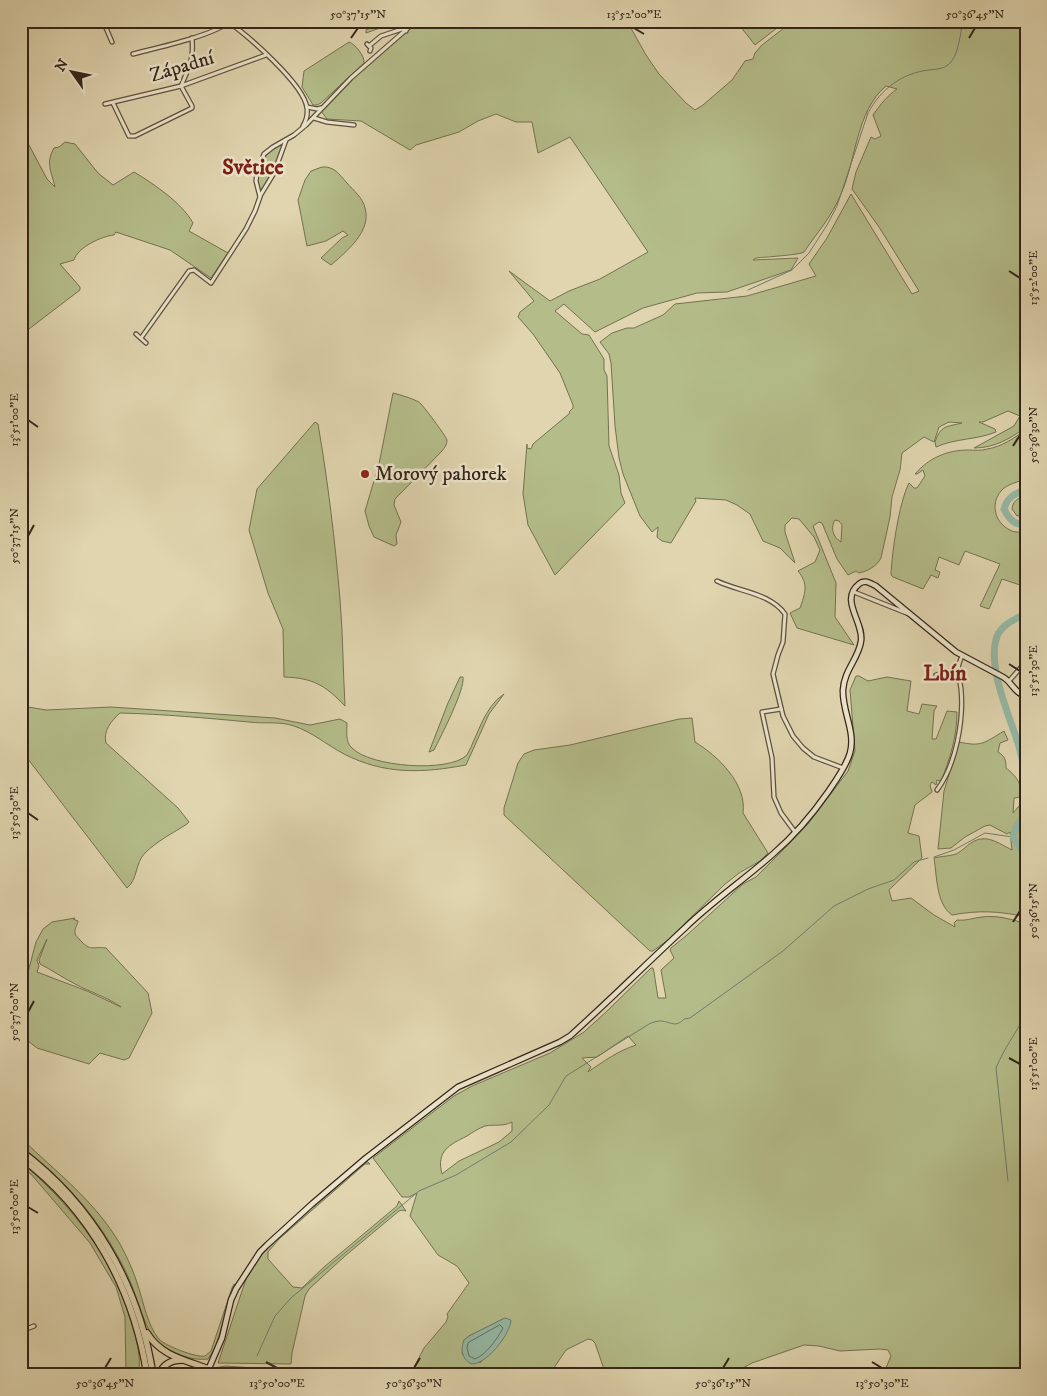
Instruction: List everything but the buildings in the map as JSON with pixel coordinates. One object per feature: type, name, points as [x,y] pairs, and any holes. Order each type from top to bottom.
[{"type":"highway","points":[[21,1151],[63,1188],[102,1237],[127,1282],[143,1327],[153,1375]]},
{"type":"highway","points":[[21,1158],[48,1181],[64,1198],[106,1254],[130,1306],[141,1341],[147,1375]]},
{"type":"highway","points":[[143,1327],[159,1349],[186,1360],[208,1372]]},
{"type":"highway","points":[[159,1375],[161,1369],[170,1362],[186,1360]]},
{"type":"street","points":[[103,21],[112,42]]},
{"type":"street","points":[[260,197],[256,180],[262,159],[267,152],[299,131],[314,118],[351,78],[416,21]]},
{"type":"street","points":[[133,54],[192,38],[224,27],[228,22],[246,36],[286,74],[303,96],[307,107],[306,119],[299,131]]},
{"type":"street","points":[[369,47],[381,36],[402,29],[406,31]]},
{"type":"street","points":[[113,103],[129,136],[135,136],[192,108],[180,86],[190,69],[193,47],[192,38]]},
{"type":"street","name":"Západní","points":[[105,104],[180,86],[266,56]]},
{"type":"street","points":[[307,107],[322,108]]},
{"type":"street","points":[[314,118],[327,122],[354,125]]},
{"type":"street","points":[[141,338],[187,273],[192,270],[211,282],[248,226],[260,197],[274,173],[286,140]]},
{"type":"street","points":[[136,334],[146,343]]},
{"type":"street","points":[[717,581],[730,587],[768,598],[779,606],[785,614],[783,642],[773,674],[781,709],[790,731],[803,748],[819,760],[843,768]]},
{"type":"street","points":[[208,1372],[222,1338],[231,1300],[236,1288],[260,1252],[366,1158],[458,1087],[570,1036],[686,927],[774,853],[818,806],[843,768],[851,751],[852,740],[843,691],[849,666],[862,640],[852,608],[854,592],[860,582],[866,581],[870,583],[962,656],[1003,676],[1018,693],[1026,696]]},
{"type":"street","points":[[854,592],[910,614]]},
{"type":"street","points":[[938,790],[944,782],[957,742],[961,722],[961,689],[957,668],[962,656]]},
{"type":"street","points":[[1009,681],[1023,665],[1026,657]]},
{"type":"street","points":[[936,675],[957,668]]},
{"type":"street","points":[[781,709],[762,712],[772,758],[774,797],[781,813],[795,832]]},
{"type":"street","points":[[21,1331],[34,1326]]},
{"type":"shaded area","points":[[372,21],[416,21],[405,29],[405,27],[398,28],[396,25],[391,24],[366,33],[366,30],[374,26]]},
{"type":"shaded area","points":[[418,21],[434,21],[437,29],[450,21],[627,21],[659,74],[695,110],[732,80],[745,61],[753,59],[755,53],[762,45],[793,21],[1026,21],[1026,427],[1002,442],[974,448],[1014,426],[1020,416],[1008,411],[979,422],[995,429],[996,432],[936,447],[935,442],[939,432],[948,426],[962,423],[949,422],[939,427],[934,442],[924,437],[902,453],[881,558],[875,566],[869,569],[859,573],[856,571],[848,575],[837,559],[822,523],[819,522],[813,526],[836,583],[835,617],[854,645],[797,628],[790,613],[800,608],[804,594],[804,580],[798,571],[815,562],[820,550],[814,537],[799,519],[792,518],[785,525],[785,532],[795,563],[780,548],[763,541],[750,514],[726,500],[695,498],[696,501],[671,543],[662,541],[657,537],[658,527],[652,532],[640,516],[623,474],[619,458],[611,363],[609,354],[600,342],[612,333],[627,328],[634,328],[663,315],[675,304],[747,296],[816,276],[809,264],[827,238],[851,194],[912,294],[919,291],[879,227],[852,189],[856,172],[871,137],[875,139],[881,136],[873,115],[884,100],[897,89],[886,86],[876,96],[868,109],[846,181],[837,202],[829,217],[804,252],[756,258],[753,260],[798,258],[791,270],[727,292],[697,293],[643,308],[595,332],[564,304],[555,311],[582,334],[589,335],[604,359],[604,370],[607,376],[609,446],[619,475],[621,493],[625,503],[555,575],[528,525],[523,494],[527,444],[527,448],[531,449],[533,444],[570,413],[573,405],[560,373],[533,334],[518,317],[520,312],[534,301],[509,271],[550,301],[569,291],[600,279],[648,252],[570,137],[538,153],[532,122],[516,122],[496,114],[478,121],[459,132],[416,145],[410,150],[361,121],[327,119],[321,111],[351,79]],"holes":[[[835,520],[839,521],[842,525],[841,542],[833,532],[833,523]]]},
{"type":"shaded area","points":[[736,21],[786,21],[755,45]]},
{"type":"shaded area","points":[[349,42],[359,51],[364,63],[321,103],[313,105],[302,87],[304,71]]},
{"type":"shaded area","points":[[65,142],[75,144],[98,173],[113,185],[134,172],[175,201],[193,223],[189,231],[228,253],[211,278],[170,250],[116,232],[114,235],[97,240],[85,247],[76,255],[74,260],[60,264],[80,287],[80,290],[21,335],[21,146],[29,145],[47,179],[55,187],[50,168],[51,153],[54,148],[59,147]]},
{"type":"shaded area","points":[[282,142],[281,154],[275,168],[268,181],[260,190],[259,176],[262,162]]},
{"type":"shaded area","points":[[322,167],[336,171],[355,191],[364,204],[366,217],[365,225],[356,240],[331,265],[321,258],[342,238],[348,235],[343,231],[326,241],[307,246],[298,200],[305,180],[311,171]]},
{"type":"shaded area","points":[[393,393],[419,402],[447,440],[442,451],[395,499],[394,505],[401,522],[396,535],[397,544],[394,546],[374,537],[365,511],[379,464]]},
{"type":"shaded area","points":[[315,422],[318,424],[322,446],[336,555],[341,612],[345,706],[318,684],[303,679],[284,677],[283,629],[268,593],[249,530],[257,489]]},
{"type":"shaded area","points":[[1026,429],[1026,479],[1003,489],[998,496],[995,507],[998,518],[1005,527],[1014,532],[1026,532],[1026,587],[1002,579],[989,609],[980,606],[1000,564],[965,551],[959,565],[939,557],[935,570],[940,572],[938,578],[931,575],[923,589],[893,577],[891,575],[894,541],[899,515],[909,483],[914,488],[917,488],[925,476],[923,470],[915,474],[920,468],[932,459],[946,453],[992,448],[1008,442]]},
{"type":"shaded area","points":[[1024,496],[1026,497],[1026,515],[1017,516],[1012,509],[1013,504]]},
{"type":"shaded area","points":[[856,676],[868,681],[887,677],[911,681],[907,711],[919,714],[922,704],[937,706],[934,711],[932,739],[936,739],[947,711],[957,712],[956,730],[941,781],[937,780],[936,785],[932,782],[930,785],[932,792],[915,805],[908,833],[919,836],[922,858],[889,890],[892,901],[911,898],[934,915],[955,927],[954,923],[957,920],[979,917],[1004,918],[1026,924],[1026,1375],[883,1375],[891,1356],[888,1350],[840,1351],[804,1345],[752,1363],[730,1375],[606,1375],[595,1343],[588,1339],[566,1350],[549,1375],[408,1375],[424,1348],[446,1322],[447,1314],[469,1283],[457,1266],[438,1255],[410,1216],[417,1193],[409,1197],[402,1197],[373,1158],[454,1096],[472,1086],[550,1053],[584,1032],[651,968],[653,968],[654,972],[658,998],[666,998],[661,970],[674,958],[670,950],[671,948],[743,884],[756,877],[783,850],[808,824],[848,771],[855,751],[850,690]],"holes":[[[628,1036],[636,1045],[617,1053],[588,1072],[591,1067],[582,1058],[597,1057]],[[512,1122],[512,1131],[499,1142],[459,1161],[442,1174],[441,1160],[443,1154],[455,1142],[488,1125],[509,1124]],[[505,1318],[503,1339],[480,1363],[462,1354],[464,1340]]]},
{"type":"shaded area","points":[[460,677],[463,677],[463,683],[457,702],[434,750],[429,752],[448,703]]},
{"type":"shaded area","points":[[504,694],[489,714],[466,765],[419,771],[389,769],[359,761],[289,724],[120,713],[108,726],[106,743],[178,808],[189,822],[145,853],[131,884],[127,888],[21,750],[21,704],[46,710],[111,707],[275,718],[310,725],[340,719],[347,723],[348,743],[361,754],[375,760],[427,766],[458,761],[467,755],[486,714],[491,706]]},
{"type":"shaded area","points":[[692,718],[695,742],[713,755],[736,781],[743,802],[743,813],[768,853],[760,861],[739,873],[724,885],[668,940],[653,951],[650,951],[504,815],[504,808],[518,763],[524,754],[534,750],[570,745],[679,719]]},
{"type":"shaded area","points":[[1004,731],[1008,740],[1000,743],[998,752],[1004,757],[1006,768],[1015,777],[1021,788],[1020,797],[1014,798],[1013,813],[1026,798],[1026,917],[989,912],[952,915],[940,897],[934,858],[956,854],[976,840],[982,839],[992,840],[1012,850],[1010,832],[1007,834],[990,825],[965,837],[951,848],[938,849],[944,791],[959,742],[983,743]]},
{"type":"shaded area","points":[[75,918],[73,919],[78,921],[75,934],[80,940],[89,947],[106,948],[148,993],[152,1013],[129,1058],[124,1060],[100,1053],[89,1064],[37,1048],[28,1041],[21,1029],[21,982],[28,972],[36,942],[43,929],[52,922]],"holes":[[[47,939],[39,960],[40,964],[66,979],[121,1007],[87,991],[37,972],[39,966],[37,960]]]},
{"type":"shaded area","points":[[21,1138],[87,1201],[110,1228],[132,1270],[146,1314],[155,1333],[162,1342],[189,1353],[205,1356],[211,1351],[232,1288],[235,1285],[215,1348],[208,1359],[194,1359],[180,1355],[155,1341],[146,1324],[128,1277],[104,1233],[66,1186],[21,1147]]},
{"type":"shaded area","points":[[21,1162],[71,1211],[110,1269],[120,1290],[135,1335],[139,1358],[139,1375],[126,1375],[125,1317],[116,1287],[90,1243],[31,1174],[21,1167]]},
{"type":"shaded area","points":[[365,1162],[370,1164],[365,1164],[279,1239],[268,1252],[268,1259],[293,1287],[302,1288],[324,1267],[397,1206],[399,1201],[406,1211],[399,1211],[309,1289],[305,1296],[291,1364],[218,1363],[248,1273],[261,1254],[306,1211]]},
{"type":"shaded area","points":[[226,1366],[295,1371],[296,1375],[210,1375],[214,1368]]},
{"type":"water","points":[[505,1318],[511,1320],[502,1341],[483,1360],[471,1364],[468,1362],[463,1354],[464,1340]]},
{"type":"waterway","points":[[748,290],[792,270],[809,253],[837,206],[868,113],[873,104],[886,90],[901,79],[949,64],[956,53],[963,21]]},
{"type":"waterway","points":[[1026,489],[1009,499],[1004,509],[1012,521],[1026,525]]},
{"type":"waterway","points":[[1026,614],[1018,617],[1000,630],[995,646],[994,659],[1004,704],[1018,743],[1026,784]]},
{"type":"waterway","points":[[1026,813],[1016,827],[1013,837],[1026,857]]},
{"type":"waterway","points":[[934,857],[954,850],[985,833],[1013,837]]},
{"type":"waterway","points":[[257,1356],[275,1316],[291,1298],[419,1191],[456,1175],[511,1142],[549,1105],[566,1076],[650,1023],[661,1021],[676,1024],[690,1018],[783,951],[834,906],[868,889],[894,880],[914,862],[928,858]]},
{"type":"waterway","points":[[1008,1181],[996,1068],[1026,1013]]},
{"type":"place","name":"Morový pahorek","points":[[365,474]]},
{"type":"district","name":"Světice","points":[[253,167]]},
{"type":"district","name":"Lbín","points":[[945,673]]}]
